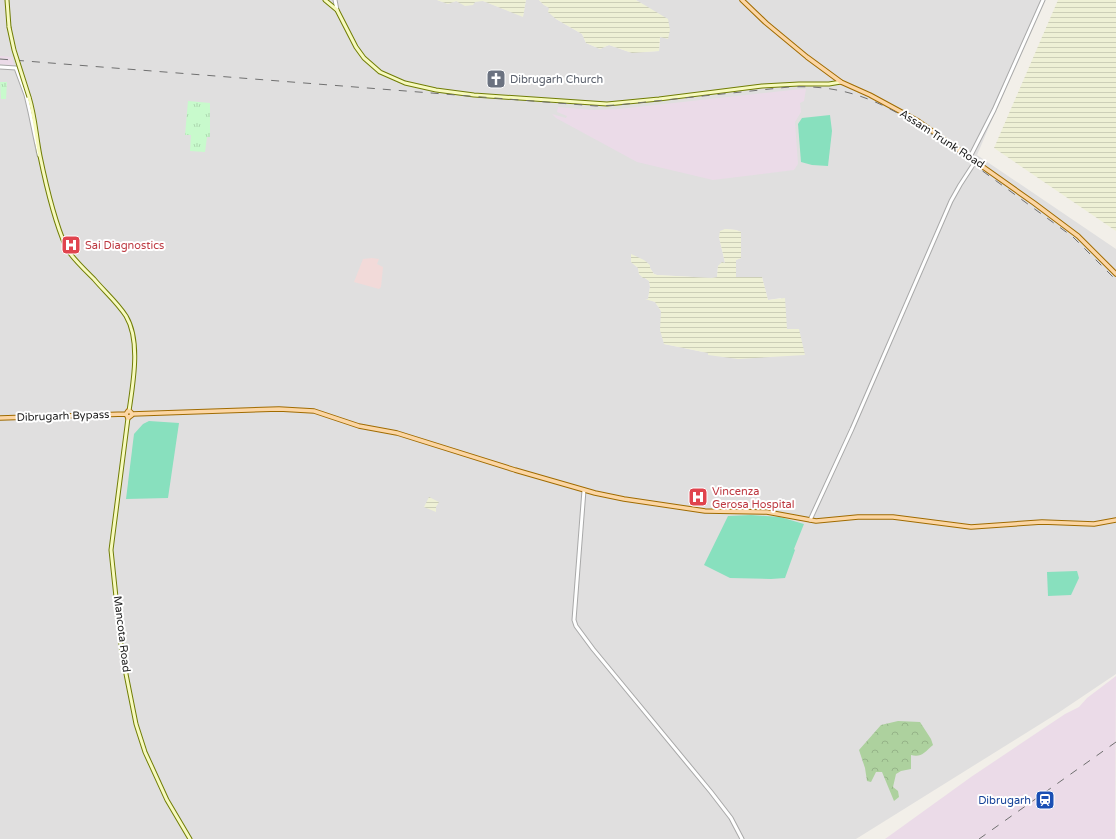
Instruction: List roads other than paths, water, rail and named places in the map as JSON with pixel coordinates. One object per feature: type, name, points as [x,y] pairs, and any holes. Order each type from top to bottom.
[{"type":"main road","points":[[8,0],[9,27],[14,50],[32,106],[40,156],[52,206],[66,249],[116,303],[126,317],[132,335],[135,354],[134,374],[131,416],[127,416]]},
{"type":"main road","points":[[325,0],[336,10],[364,58],[380,72],[405,83],[443,91],[474,95],[607,104],[762,86],[829,84],[841,82]]},
{"type":"main road","name":"Assam Trunk Road","points":[[742,0],[766,23],[807,57],[841,82],[870,95],[918,121],[1078,236],[1116,274]]},
{"type":"main road","points":[[131,413],[279,409],[314,411],[359,426],[397,433],[584,490],[624,499],[704,511],[767,512],[821,521],[858,517],[886,517],[976,527],[1042,522],[1094,524],[1116,520]]},
{"type":"main road","name":"Dibrugarh Bypass","points":[[0,418],[127,416]]},
{"type":"main road","name":"Mancota Road","points":[[127,416],[111,550],[122,654],[136,724],[145,752],[168,800],[190,839]]},
{"type":"street","points":[[335,0],[336,10]]},
{"type":"street","points":[[970,157],[994,110],[1043,0]]},
{"type":"street","points":[[0,67],[16,68],[26,95],[34,128],[37,151],[40,156]]},
{"type":"street","points":[[810,520],[852,429],[952,201],[960,185],[973,166]]},
{"type":"street","points":[[584,490],[574,614],[576,626],[593,649],[711,792],[731,818],[742,839]]},
{"type":"railway","points":[[0,59],[596,106],[789,87],[830,89],[867,98],[901,115],[936,137],[1073,237],[1116,280]]},
{"type":"railway","points":[[979,839],[1116,742]]},
{"type":"place","name":"Dibrugarh Church","points":[[496,79]]},
{"type":"place","name":"Sai Diagnostics","points":[[71,245]]},
{"type":"place","name":"Vincenza Gerosa Hospital","points":[[698,497]]},
{"type":"place","name":"Dibrugarh","points":[[1045,800]]}]
